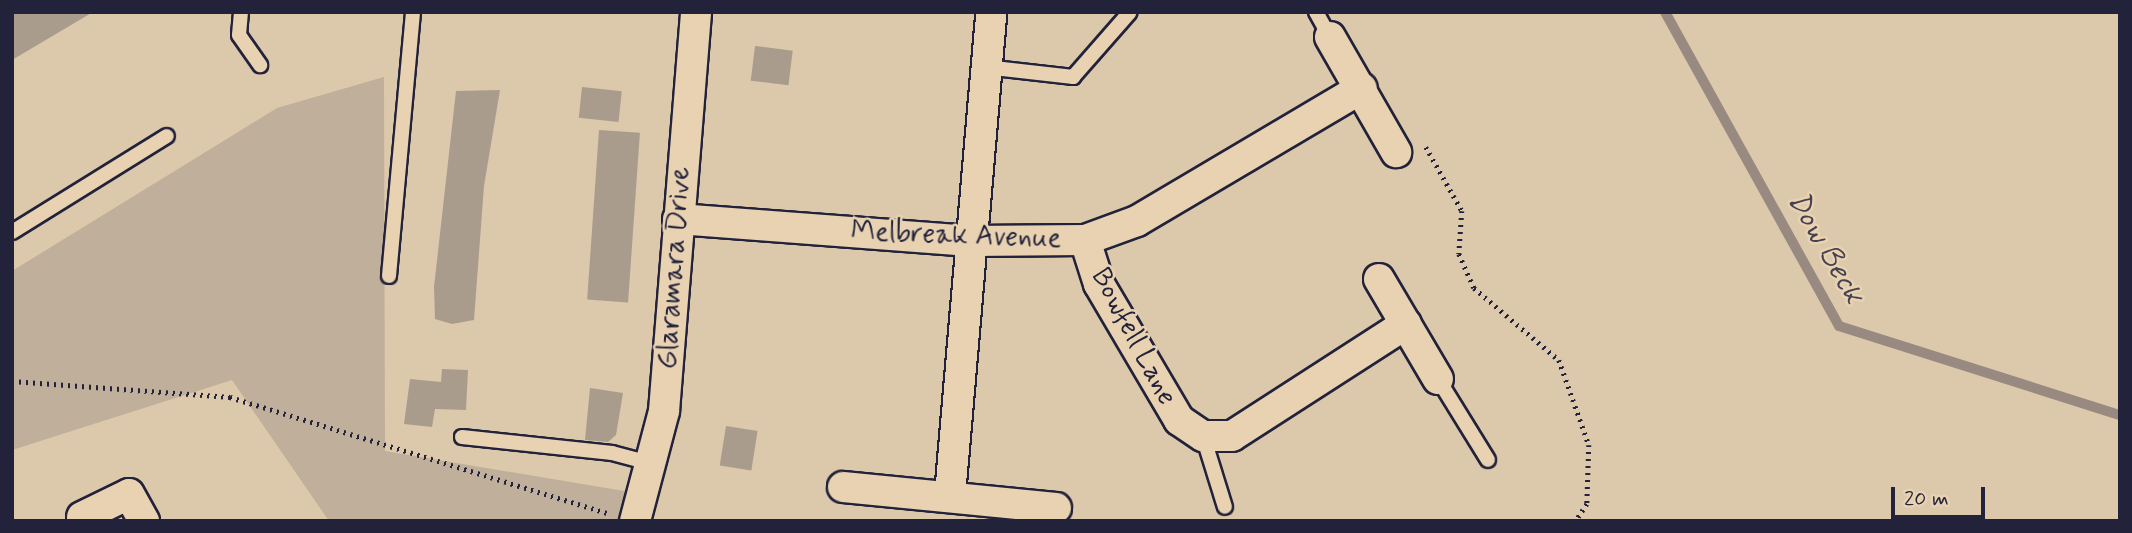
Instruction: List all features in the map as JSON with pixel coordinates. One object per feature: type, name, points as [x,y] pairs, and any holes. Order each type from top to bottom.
[{"type":"street","name":"Glaramara Drive","points":[[627,519],[650,463],[664,411],[696,12]]},
{"type":"street","points":[[950,495],[990,12]]},
{"type":"street","points":[[1323,25],[1362,88],[1409,146]]},
{"type":"street","name":"Melbreak Avenue","points":[[678,219],[970,242],[1085,240],[1137,221],[1362,88]]},
{"type":"street","name":"Bowfell Lane","points":[[1085,240],[1099,284],[1179,420],[1203,436]]},
{"type":"street","points":[[1378,279],[1438,379]]},
{"type":"street","points":[[1203,436],[1232,436],[1406,324]]},
{"type":"street","points":[[843,487],[950,495],[1056,508]]},
{"type":"street","points":[[82,517],[129,494],[144,521]]},
{"type":"lane","points":[[241,12],[239,35],[260,65]]},
{"type":"lane","points":[[389,276],[413,12]]},
{"type":"lane","points":[[985,67],[1073,77],[1130,12]]},
{"type":"lane","points":[[12,232],[167,136]]},
{"type":"lane","points":[[1438,379],[1488,460]]},
{"type":"lane","points":[[1203,436],[1224,507]]},
{"type":"lane","points":[[462,437],[612,453],[650,463]]},
{"type":"path","points":[[1409,146],[1462,211],[1459,254],[1474,288],[1559,360],[1589,445],[1587,504],[1576,521]]},
{"type":"path","points":[[12,381],[230,397],[627,519]]},
{"type":"shaded area","points":[[384,77],[385,451],[630,492],[625,521],[329,521],[232,380],[12,450],[12,271],[277,108]]},
{"type":"building","points":[[12,12],[93,12],[12,60]]},
{"type":"building","points":[[755,46],[793,51],[788,85],[751,81]]},
{"type":"building","points":[[582,87],[622,91],[619,122],[579,118]]},
{"type":"building","points":[[500,90],[484,186],[474,320],[452,324],[435,319],[434,287],[456,91]]},
{"type":"building","points":[[599,130],[640,133],[628,302],[587,300]]},
{"type":"building","points":[[442,369],[468,370],[466,410],[435,409],[432,427],[404,424],[410,379],[441,382]]},
{"type":"building","points":[[590,388],[623,393],[616,435],[608,442],[585,440]]},
{"type":"building","points":[[726,426],[758,431],[751,471],[720,466]]},
{"type":"waterway","name":"Dow Beck","points":[[1665,12],[1839,326],[2120,415]]}]
